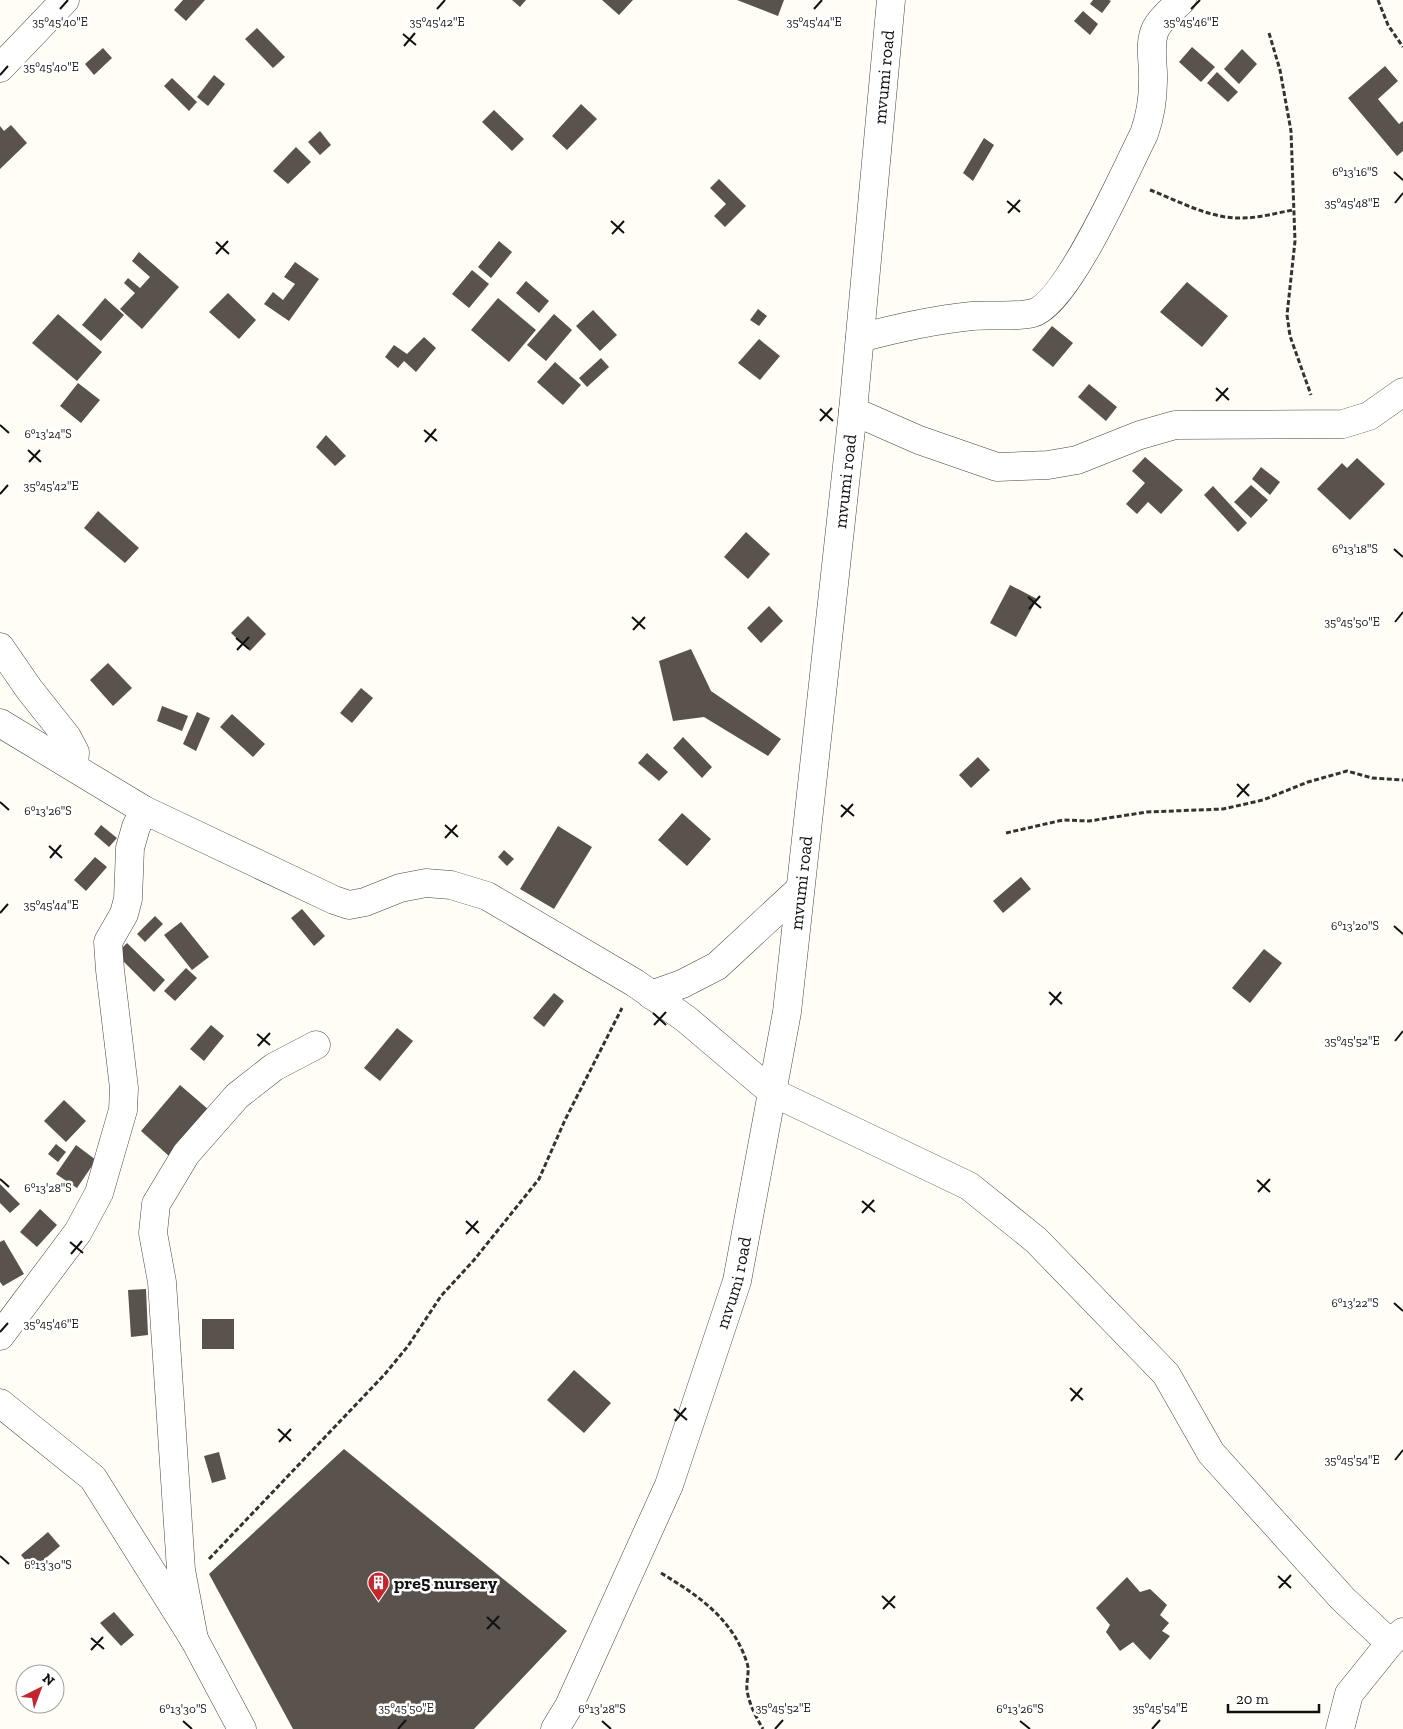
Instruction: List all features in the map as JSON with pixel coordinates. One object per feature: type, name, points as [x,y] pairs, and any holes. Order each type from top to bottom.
[{"type":"street","points":[[0,68],[65,0]]},
{"type":"street","name":"mvumi road","points":[[555,1729],[569,1706],[638,1558],[669,1485],[738,1281],[787,1012],[853,411],[891,0]]},
{"type":"street","points":[[860,338],[915,323],[981,315],[1034,312],[1052,298],[1066,281],[1121,179],[1148,122],[1153,94],[1152,42],[1155,30],[1161,20],[1182,0]]},
{"type":"street","points":[[853,411],[919,440],[997,467],[1048,465],[1078,460],[1140,435],[1175,425],[1343,424],[1369,416],[1403,392]]},
{"type":"street","points":[[0,647],[28,688],[67,736],[75,752],[74,767]]},
{"type":"street","points":[[0,723],[144,810],[334,900],[349,905],[365,902],[400,888],[426,882],[452,885],[487,896],[643,989],[686,1019],[772,1092],[969,1186],[1036,1240],[1166,1374],[1211,1453],[1343,1599],[1397,1638],[1349,1694],[1340,1729]]},
{"type":"street","points":[[0,1336],[78,1232],[99,1193],[123,1110],[124,1088],[108,942],[124,914],[128,899],[130,848],[136,827],[144,810]]},
{"type":"street","points":[[643,989],[682,984],[717,966],[799,890]]},
{"type":"street","points":[[194,1639],[181,1570],[162,1282],[153,1232],[156,1204],[186,1154],[237,1096],[274,1066],[316,1045]]},
{"type":"street","points":[[0,1403],[93,1478],[194,1639],[242,1729]]},
{"type":"path","points":[[1378,0],[1388,25],[1403,46]]},
{"type":"path","points":[[1268,33],[1280,70],[1291,131],[1294,241],[1288,305],[1290,336],[1309,392],[1326,424]]},
{"type":"path","points":[[1121,179],[1212,214],[1229,218],[1244,218],[1292,210]]},
{"type":"path","points":[[1006,833],[1063,820],[1089,821],[1147,812],[1223,808],[1263,800],[1308,782],[1347,771],[1372,778],[1403,780]]},
{"type":"path","points":[[186,1597],[198,1584],[207,1561],[385,1374],[408,1346],[441,1296],[474,1260],[539,1179],[565,1120],[643,989]]},
{"type":"path","points":[[638,1558],[686,1588],[717,1611],[735,1634],[748,1665],[747,1690],[753,1710],[763,1729]]},
{"type":"building","points":[[183,0],[205,0],[186,21],[174,10]]},
{"type":"building","points":[[512,0],[526,0],[520,7]]},
{"type":"building","points":[[602,0],[633,0],[619,15]]},
{"type":"building","points":[[737,0],[784,0],[778,16]]},
{"type":"building","points":[[1093,0],[1111,1],[1102,13],[1090,4]]},
{"type":"building","points":[[1083,11],[1098,24],[1090,35],[1074,21]]},
{"type":"building","points":[[257,28],[285,57],[273,68],[245,39]]},
{"type":"building","points":[[1192,47],[1215,67],[1201,82],[1179,62]]},
{"type":"building","points":[[103,48],[112,58],[94,75],[85,64]]},
{"type":"building","points":[[1242,49],[1257,64],[1239,84],[1224,69]]},
{"type":"building","points":[[1385,66],[1398,81],[1378,99],[1399,124],[1403,121],[1403,151],[1397,156],[1348,98]]},
{"type":"building","points":[[1217,72],[1238,92],[1228,102],[1207,83]]},
{"type":"building","points":[[214,75],[225,84],[208,106],[197,97]]},
{"type":"building","points":[[172,78],[197,102],[189,111],[164,86]]},
{"type":"building","points":[[581,104],[597,119],[567,150],[552,136]]},
{"type":"building","points":[[494,110],[524,139],[512,151],[482,122]]},
{"type":"building","points":[[11,125],[27,143],[0,169],[0,126],[4,131]]},
{"type":"building","points":[[320,131],[331,145],[320,155],[308,142]]},
{"type":"building","points":[[984,138],[994,145],[973,181],[963,173]]},
{"type":"building","points":[[296,147],[311,162],[288,184],[273,171]]},
{"type":"building","points":[[719,179],[746,206],[725,227],[714,216],[726,204],[710,188]]},
{"type":"building","points":[[499,241],[512,252],[491,278],[478,267]]},
{"type":"building","points":[[139,252],[179,287],[142,329],[120,309],[135,293],[124,283],[128,278],[140,288],[150,277],[132,261]]},
{"type":"building","points":[[295,262],[319,279],[289,321],[264,304],[273,292],[283,300],[295,284],[284,277]]},
{"type":"building","points":[[472,270],[489,284],[469,308],[452,294]]},
{"type":"building","points":[[526,281],[549,301],[539,313],[516,293]]},
{"type":"building","points":[[1187,282],[1228,316],[1202,347],[1160,312]]},
{"type":"building","points":[[228,293],[256,320],[239,339],[209,312]]},
{"type":"building","points":[[105,298],[124,315],[101,341],[82,325]]},
{"type":"building","points":[[498,298],[536,330],[509,362],[471,330]]},
{"type":"building","points":[[758,309],[767,316],[759,326],[750,320]]},
{"type":"building","points":[[593,310],[617,335],[600,351],[576,326]]},
{"type":"building","points":[[58,314],[102,352],[77,381],[32,343]]},
{"type":"building","points":[[554,314],[572,330],[546,361],[527,345]]},
{"type":"building","points":[[1052,326],[1073,343],[1053,367],[1032,350]]},
{"type":"building","points":[[424,337],[436,348],[416,372],[404,361],[398,368],[385,357],[394,345],[407,354]]},
{"type":"building","points":[[759,339],[780,356],[760,380],[738,363]]},
{"type":"building","points":[[601,358],[609,367],[587,387],[579,378]]},
{"type":"building","points":[[555,362],[581,385],[563,405],[537,382]]},
{"type":"building","points":[[78,383],[100,400],[81,423],[60,406]]},
{"type":"building","points":[[1089,384],[1117,407],[1106,421],[1078,397]]},
{"type":"building","points":[[326,435],[346,456],[335,466],[316,447]]},
{"type":"building","points":[[1145,457],[1183,490],[1161,514],[1148,502],[1137,514],[1126,504],[1145,483],[1132,471]]},
{"type":"building","points":[[1357,458],[1385,484],[1350,520],[1317,489],[1342,463],[1347,468]]},
{"type":"building","points":[[1261,467],[1280,482],[1270,495],[1252,479]]},
{"type":"building","points":[[1251,485],[1268,500],[1251,518],[1234,502]]},
{"type":"building","points":[[1213,486],[1247,523],[1238,532],[1204,495]]},
{"type":"building","points":[[98,511],[139,548],[125,563],[84,528]]},
{"type":"building","points":[[746,532],[770,554],[748,579],[724,557]]},
{"type":"building","points":[[1010,585],[1037,599],[1016,637],[990,623]]},
{"type":"building","points":[[769,606],[783,621],[761,643],[747,628]]},
{"type":"building","points":[[248,616],[266,634],[250,651],[231,633]]},
{"type":"building","points":[[691,649],[711,691],[781,739],[768,756],[704,717],[673,721],[659,661]]},
{"type":"building","points":[[108,663],[132,688],[113,706],[90,680]]},
{"type":"building","points":[[361,688],[373,698],[352,723],[340,713]]},
{"type":"building","points":[[162,706],[188,716],[182,731],[157,721]]},
{"type":"building","points":[[197,712],[210,718],[196,751],[183,744]]},
{"type":"building","points":[[232,714],[265,744],[253,757],[220,727]]},
{"type":"building","points":[[683,737],[712,767],[702,778],[673,748]]},
{"type":"building","points":[[647,753],[668,772],[659,781],[638,763]]},
{"type":"building","points":[[978,757],[990,770],[971,788],[959,775]]},
{"type":"building","points":[[682,813],[711,839],[687,866],[658,840]]},
{"type":"building","points":[[101,825],[117,838],[109,847],[94,834]]},
{"type":"building","points":[[558,826],[592,847],[554,909],[520,889]]},
{"type":"building","points":[[504,850],[514,859],[507,866],[498,857]]},
{"type":"building","points":[[95,857],[107,867],[86,891],[74,880]]},
{"type":"building","points":[[1021,877],[1031,889],[1003,913],[993,901]]},
{"type":"building","points":[[302,909],[325,936],[314,946],[291,918]]},
{"type":"building","points":[[155,916],[163,924],[145,942],[137,934]]},
{"type":"building","points":[[181,922],[209,957],[192,970],[164,935]]},
{"type":"building","points":[[127,943],[165,980],[154,992],[116,954]]},
{"type":"building","points":[[1264,949],[1282,963],[1250,1003],[1232,988]]},
{"type":"building","points":[[186,968],[197,978],[175,1001],[164,991]]},
{"type":"building","points":[[554,993],[564,1001],[544,1027],[533,1018]]},
{"type":"building","points":[[211,1025],[224,1036],[204,1061],[190,1049]]},
{"type":"building","points":[[397,1028],[413,1041],[380,1081],[364,1068]]},
{"type":"building","points":[[180,1085],[209,1110],[169,1156],[141,1131]]},
{"type":"building","points":[[64,1100],[86,1121],[66,1142],[44,1121]]},
{"type":"building","points":[[56,1144],[66,1152],[58,1162],[48,1154]]},
{"type":"building","points":[[76,1145],[96,1160],[77,1188],[56,1174]]},
{"type":"building","points":[[0,1184],[20,1204],[10,1213],[0,1203]]},
{"type":"building","points":[[40,1209],[57,1225],[37,1247],[20,1232]]},
{"type":"building","points":[[4,1240],[24,1274],[3,1286],[0,1282],[0,1242]]},
{"type":"building","points":[[146,1289],[148,1335],[131,1337],[128,1290]]},
{"type":"building","points":[[202,1319],[234,1319],[234,1349],[202,1349]]},
{"type":"building","points":[[574,1370],[611,1403],[584,1433],[547,1400]]},
{"type":"building","name":"pre5 nursery","points":[[344,1449],[567,1631],[474,1729],[293,1729],[209,1574]]},
{"type":"building","points":[[219,1452],[226,1479],[212,1483],[204,1456]]},
{"type":"building","points":[[48,1532],[60,1546],[33,1569],[21,1555]]},
{"type":"building","points":[[1127,1577],[1140,1592],[1150,1589],[1167,1605],[1160,1615],[1169,1623],[1162,1631],[1170,1636],[1150,1660],[1133,1642],[1120,1651],[1106,1632],[1110,1625],[1096,1608]]},
{"type":"building","points":[[114,1612],[134,1635],[121,1646],[100,1623]]},
{"type":"place","name":"pre5 nursery","points":[[378,1602]]}]
